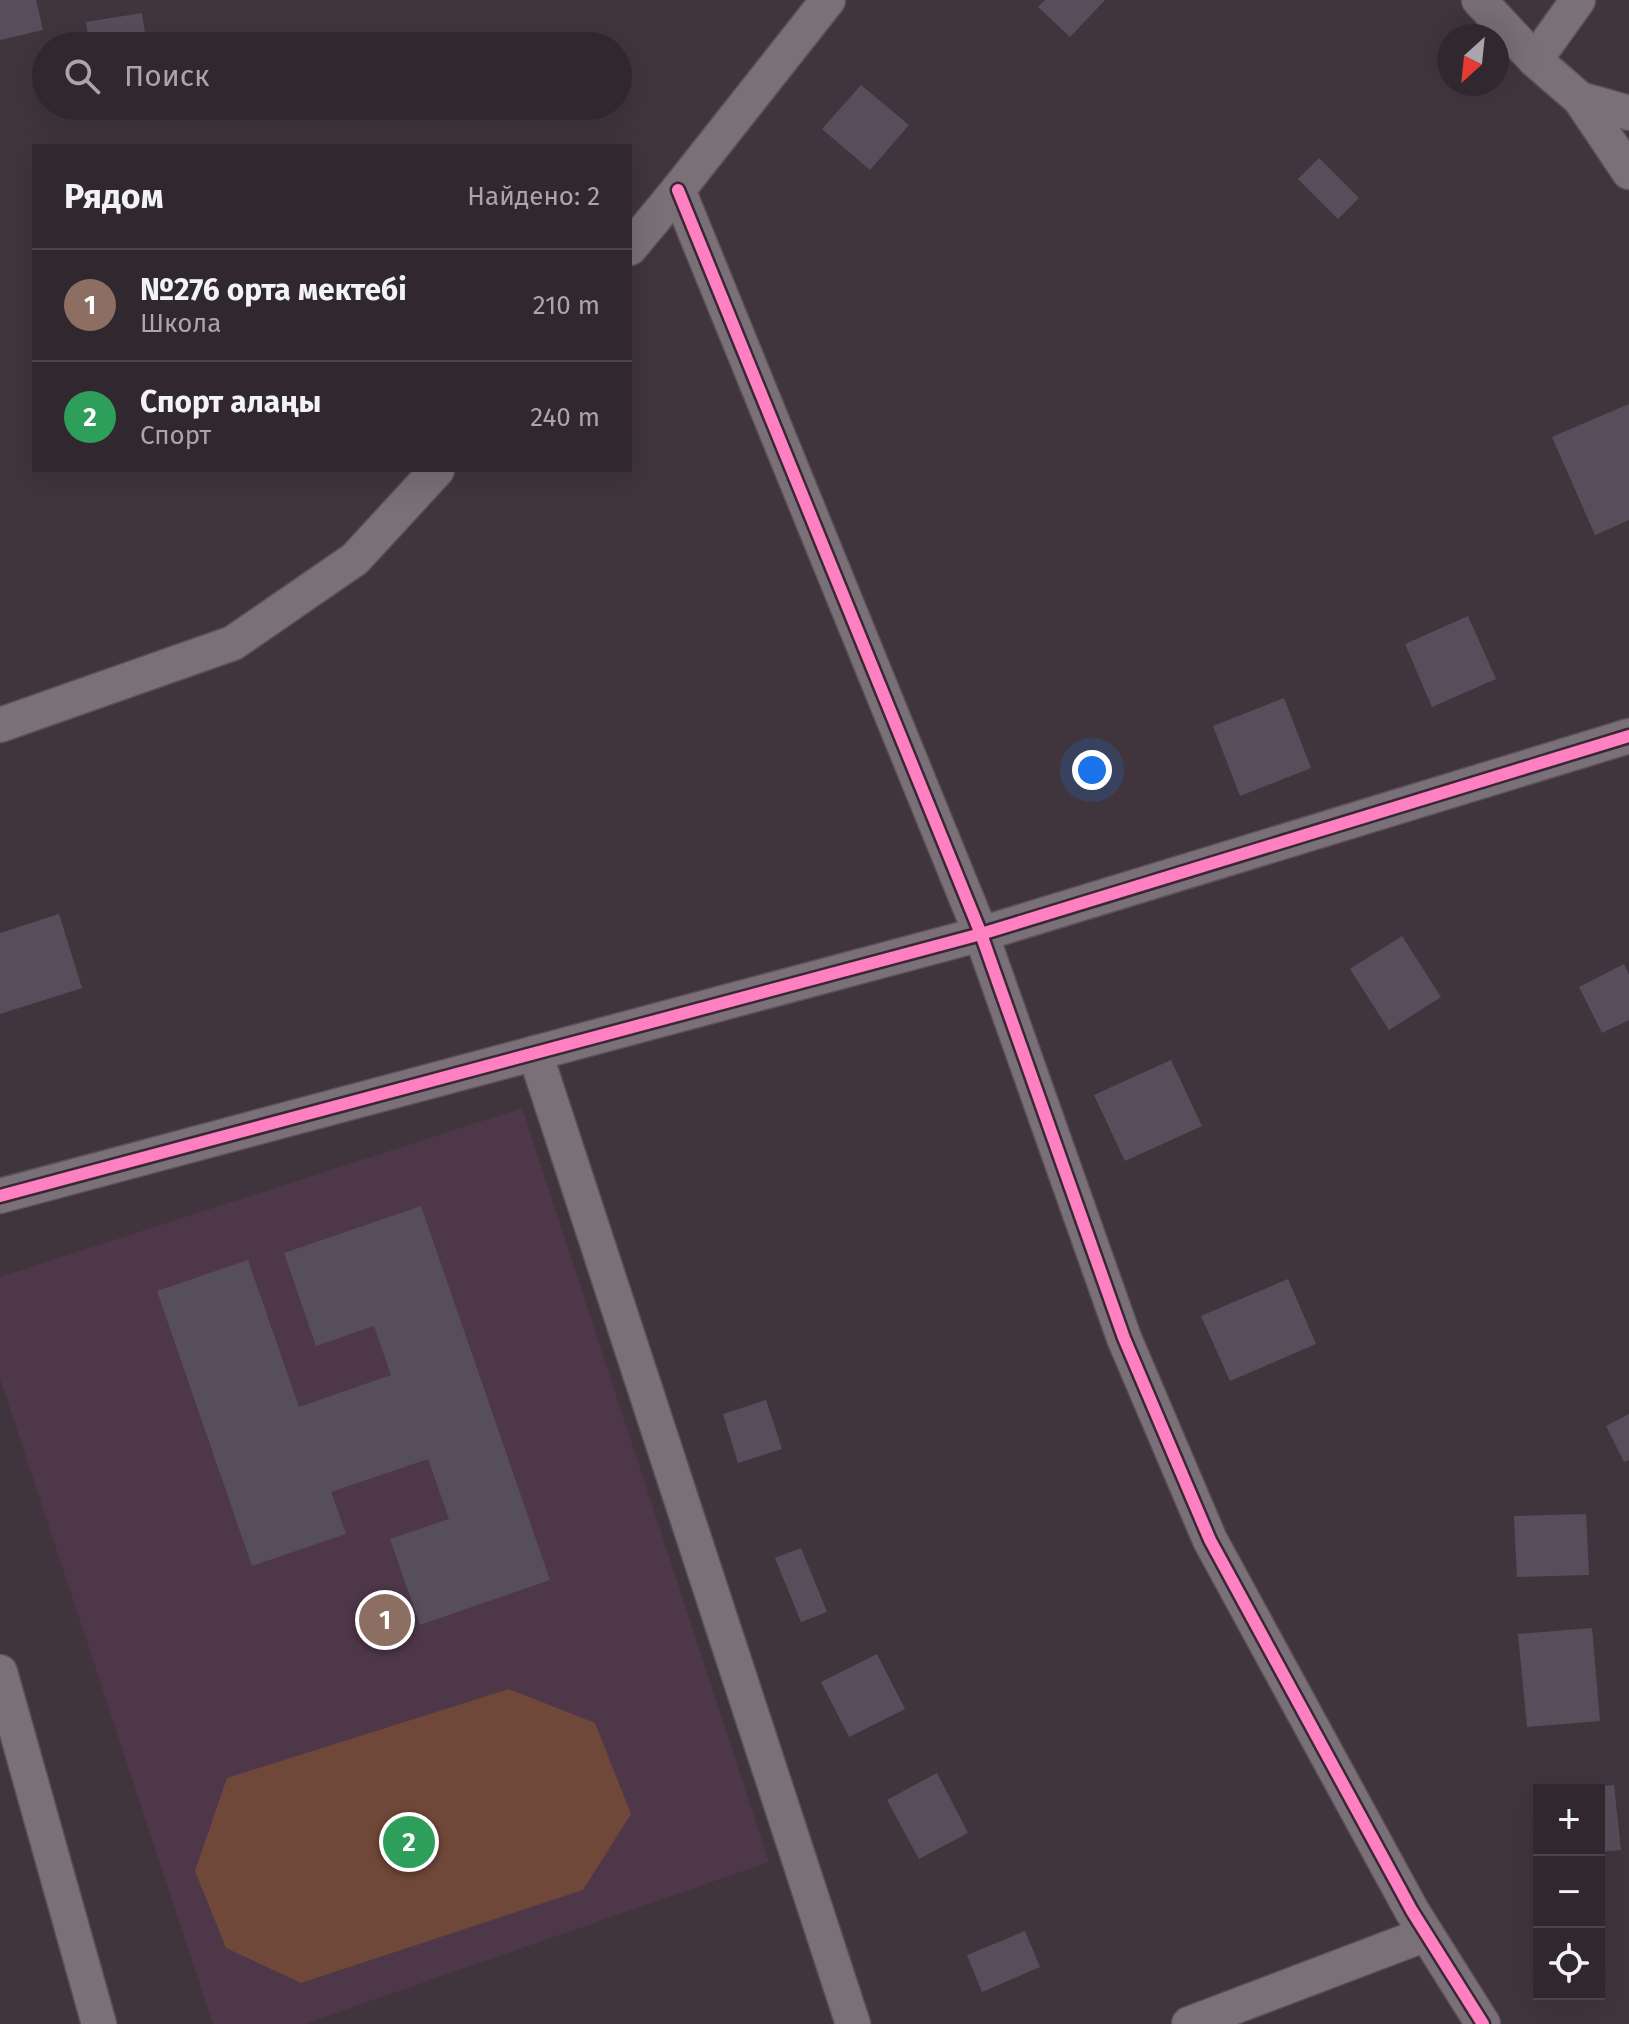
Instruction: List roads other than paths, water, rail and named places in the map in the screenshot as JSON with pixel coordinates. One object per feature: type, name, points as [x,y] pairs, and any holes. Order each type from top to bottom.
[{"type":"street","points":[[632,246],[828,0]]},
{"type":"street","points":[[1479,0],[1535,60],[1580,99],[1629,172]]},
{"type":"street","points":[[1535,60],[1578,0]]},
{"type":"street","points":[[1580,99],[1629,113]]},
{"type":"street","points":[[678,190],[981,934],[1124,1338],[1210,1540],[1412,1911],[1483,2024]]},
{"type":"street","points":[[0,725],[233,643],[355,559],[435,472]]},
{"type":"street","points":[[0,1196],[981,934],[1629,736]]},
{"type":"street","points":[[535,1053],[853,2024]]},
{"type":"street","points":[[0,1672],[99,2024]]},
{"type":"street","points":[[1189,2024],[1426,1934]]},
{"type":"place","name":"№276 орта мектебі","points":[[385,1620]]},
{"type":"place","name":"Спорт алаңы","points":[[409,1842]]}]
